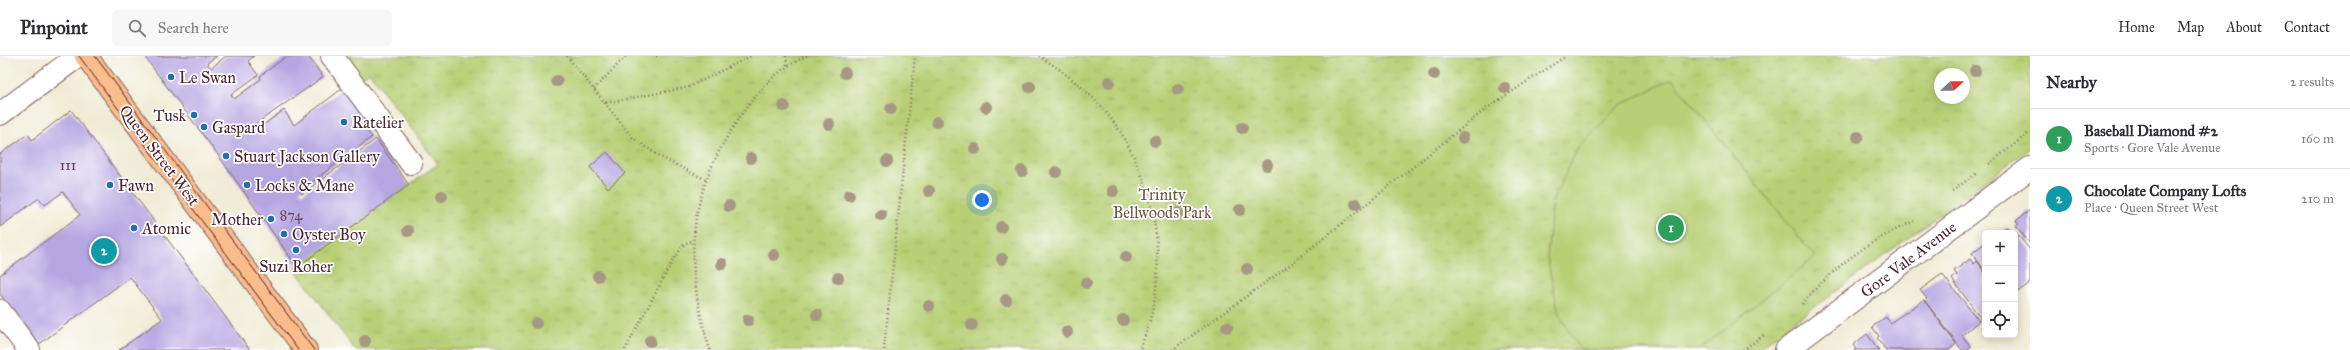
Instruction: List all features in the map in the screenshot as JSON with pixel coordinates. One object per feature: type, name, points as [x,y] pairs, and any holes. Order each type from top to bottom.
[{"type":"main road","name":"Queen Street West","points":[[86,56],[306,350]]},
{"type":"street","points":[[0,114],[78,56]]},
{"type":"street","points":[[332,56],[411,163]]},
{"type":"street","name":"Gore Vale Avenue","points":[[1786,350],[2030,168]]},
{"type":"street","points":[[0,312],[19,347]]},
{"type":"path","points":[[567,56],[632,137],[657,155],[706,180]]},
{"type":"path","points":[[594,89],[626,56]]},
{"type":"path","points":[[605,103],[689,87],[751,56]]},
{"type":"path","points":[[786,56],[787,64]]},
{"type":"path","points":[[710,350],[701,322],[693,282],[693,241],[697,210],[706,180],[725,139],[752,100],[787,64],[807,56]]},
{"type":"path","points":[[884,350],[915,56]]},
{"type":"path","points":[[1039,56],[1062,70],[1085,90],[1115,124],[1134,157],[1148,193],[1156,231],[1158,269],[1153,307],[1139,350]]},
{"type":"path","points":[[1172,350],[1291,264],[1487,108],[1566,56]]},
{"type":"path","points":[[1950,194],[2030,132]]},
{"type":"path","points":[[1799,307],[1834,271],[1865,247],[1890,231],[1916,220]]},
{"type":"path","points":[[625,350],[673,260],[684,243],[693,241]]},
{"type":"path","points":[[1742,350],[1766,334]]},
{"type":"green space","name":"Trinity Bellwoods Park","points":[[343,56],[2030,56],[2030,148],[1756,350],[355,350],[294,268],[438,164],[369,72],[359,79]]},
{"type":"green space","points":[[1672,79],[1815,257],[1699,350],[1580,350],[1559,314],[1547,257],[1553,199],[1579,146],[1620,105]]},
{"type":"building","points":[[147,56],[217,56],[207,63],[211,68],[226,56],[254,56],[248,61],[258,75],[231,95],[234,99],[261,79],[260,76],[287,56],[308,56],[323,77],[253,126],[256,130],[284,110],[294,125],[343,88],[367,119],[361,123],[372,137],[300,191],[302,194],[376,139],[409,185],[297,267],[218,155],[147,60]]},
{"type":"building","points":[[71,110],[250,350],[119,350],[162,319],[130,277],[38,345],[0,294],[0,275],[80,215],[63,192],[45,205],[39,198],[0,227],[0,154],[28,134],[32,140]]},
{"type":"building","points":[[607,152],[625,173],[608,188],[590,167]]},
{"type":"building","points":[[2030,210],[2030,244],[2016,226],[2019,224],[2016,221]]},
{"type":"building","points":[[2018,235],[2030,250],[2030,283],[2018,292]]},
{"type":"building","points":[[1982,245],[1982,267],[1972,253]]},
{"type":"building","points":[[1970,259],[1974,264],[1977,261],[1982,268],[1982,320],[1952,279],[1957,275],[1954,271]]},
{"type":"building","points":[[1942,274],[1979,321],[1962,335],[1971,347],[1968,350],[1962,350],[1925,301],[1927,299],[1920,290]]},
{"type":"building","points":[[1924,300],[1956,344],[1949,350],[1886,350],[1877,338],[1879,336],[1872,327],[1886,317],[1890,323]]},
{"type":"building","points":[[1867,334],[1879,350],[1854,350],[1856,349],[1853,345]]},
{"type":"tram line","points":[[79,56],[298,350]]},
{"type":"tram line","points":[[95,56],[314,350]]},
{"type":"place","name":"Le Swan","points":[[171,77]]},
{"type":"place","name":"Tusk","points":[[194,115]]},
{"type":"place","name":"Ratelier","points":[[344,122]]},
{"type":"place","name":"Gaspard","points":[[204,127]]},
{"type":"place","name":"Stuart Jackson Gallery","points":[[226,156]]},
{"type":"place","name":"Fawn","points":[[110,185]]},
{"type":"place","name":"Locks & Mane","points":[[247,185]]},
{"type":"place","name":"Mother","points":[[271,219]]},
{"type":"place","name":"Atomic","points":[[134,228]]},
{"type":"place","name":"Baseball Diamond #2","points":[[1671,228]]},
{"type":"place","name":"Oyster Boy","points":[[284,234]]},
{"type":"place","name":"Suzi Roher","points":[[296,250]]},
{"type":"place","name":"Chocolate Company Lofts","points":[[104,251]]}]
